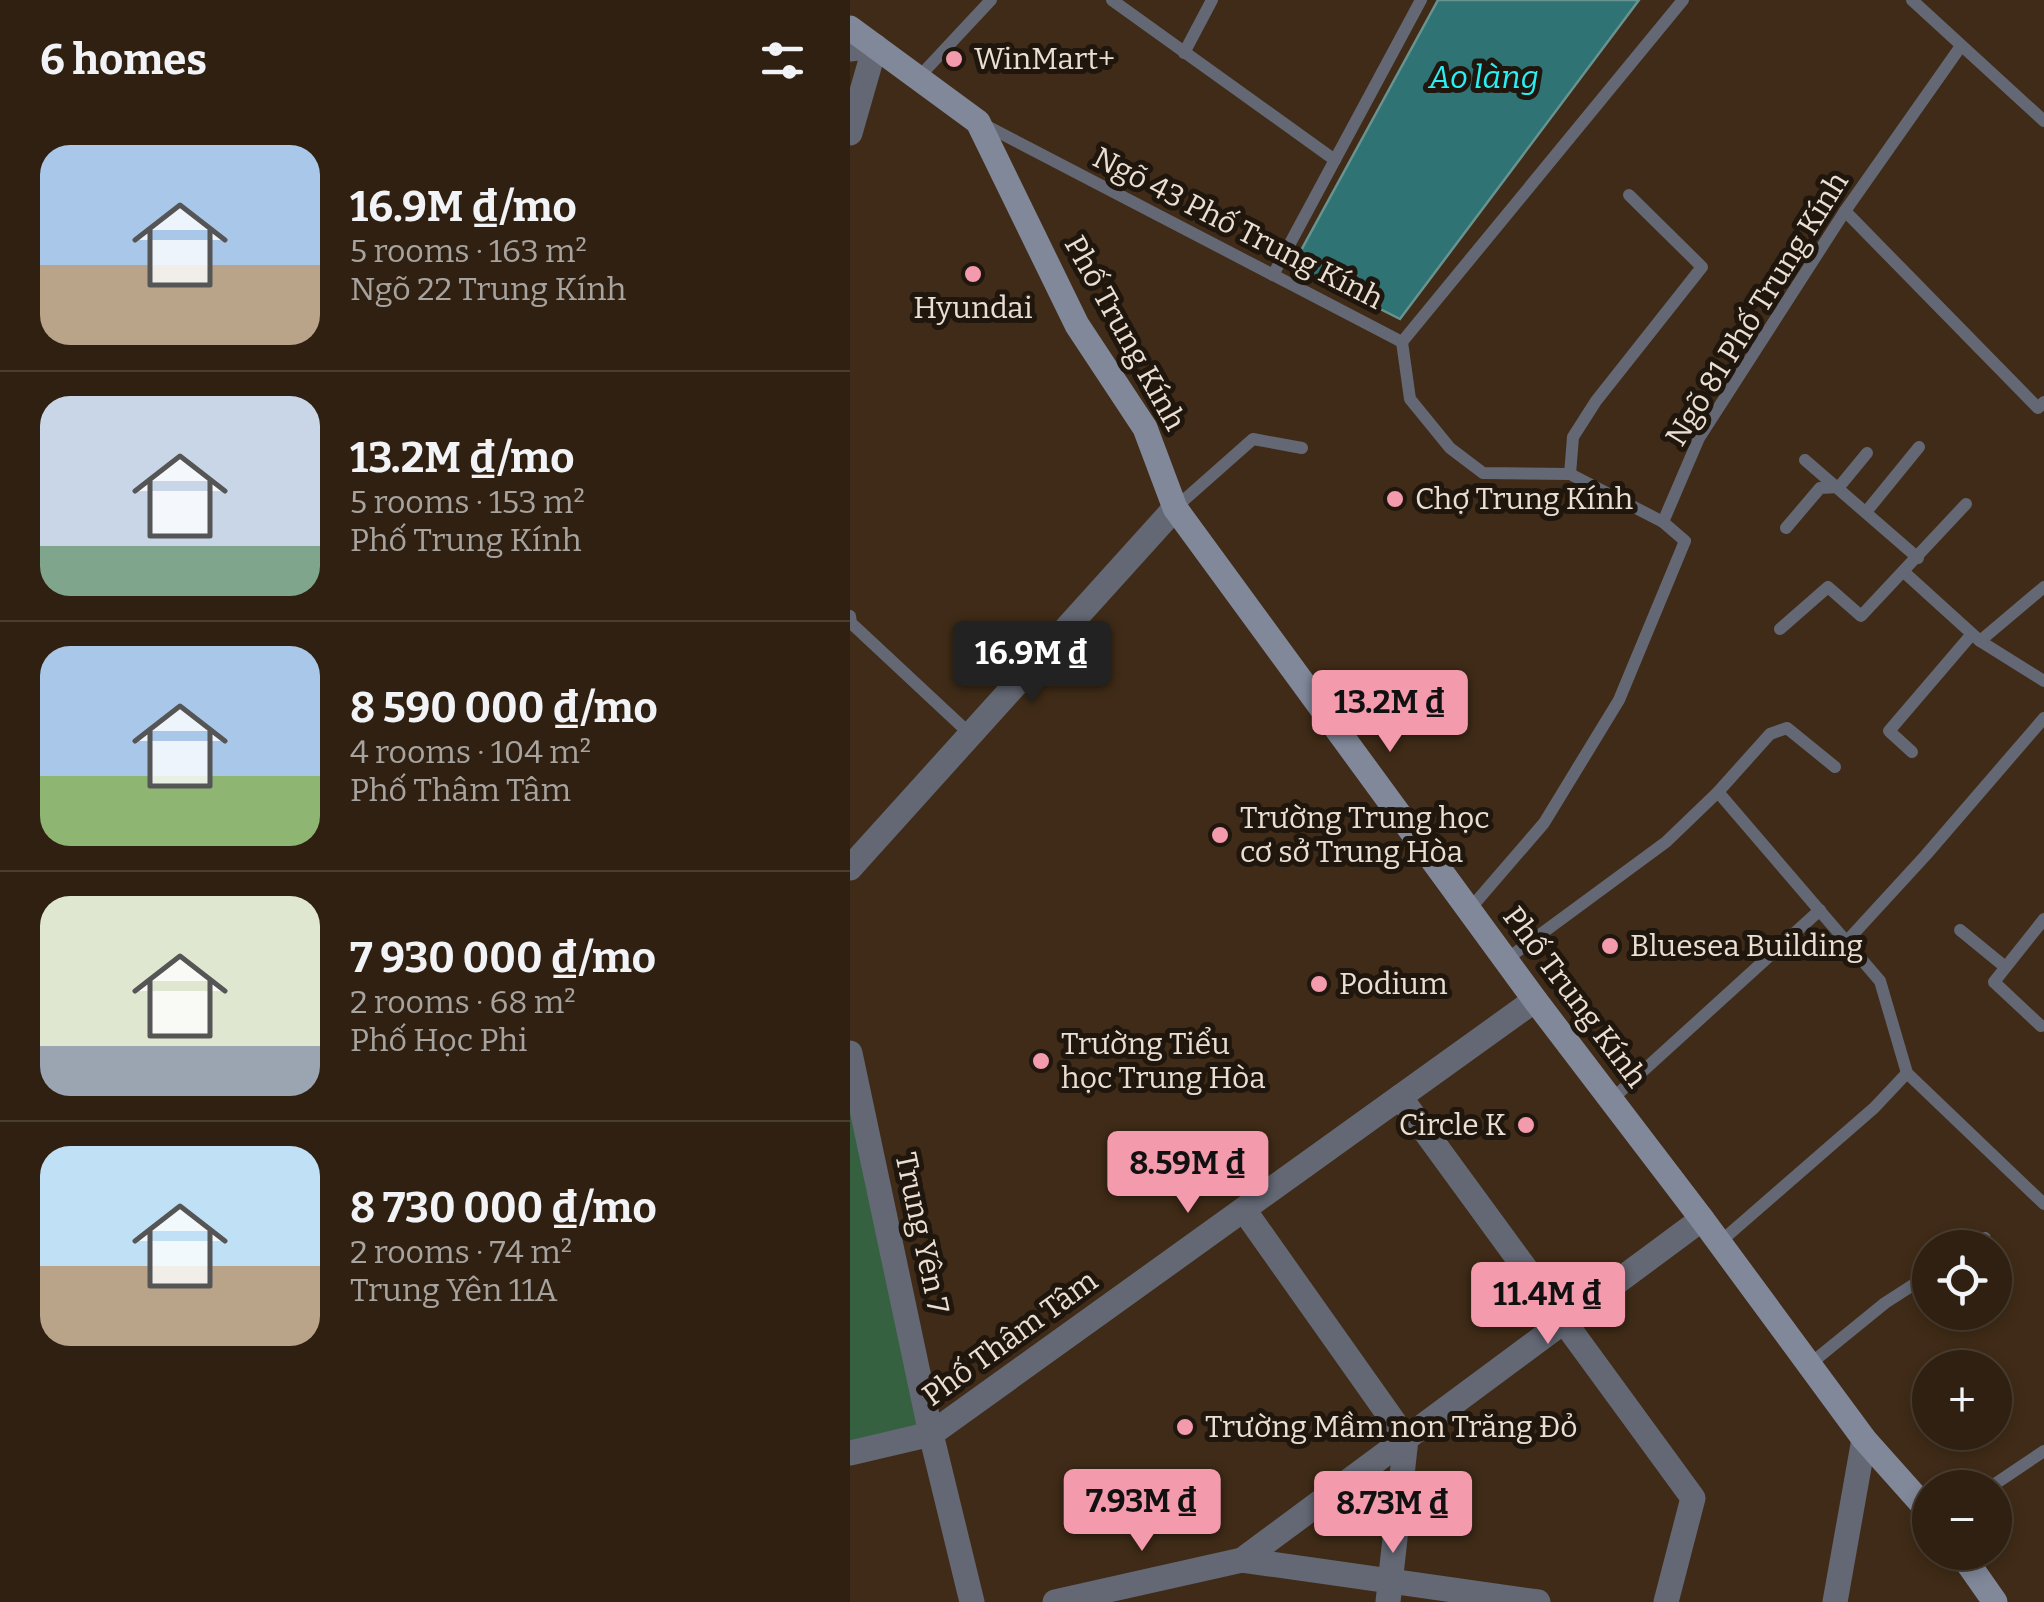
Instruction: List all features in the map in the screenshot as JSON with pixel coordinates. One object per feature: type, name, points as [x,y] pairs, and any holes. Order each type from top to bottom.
[{"type":"main road","name":"Phố Trung Kính","points":[[850,28],[863,48],[919,77],[978,122],[1077,325],[1145,428],[1175,508],[1535,1000],[1864,1439],[1912,1493]]},
{"type":"main road","points":[[1973,1570],[1995,1602]]},
{"type":"street","points":[[850,133],[863,48]]},
{"type":"street","points":[[850,868],[1175,508]]},
{"type":"street","name":"Phố Thâm Tâm","points":[[850,1453],[931,1434],[1535,1000]]},
{"type":"street","name":"Trung Yên 7","points":[[850,1053],[931,1434],[972,1602]]},
{"type":"street","points":[[1400,1097],[1693,1498],[1666,1602]]},
{"type":"street","points":[[1244,1210],[1406,1439],[1389,1593]]},
{"type":"street","points":[[1055,1602],[1242,1560],[1702,1219]]},
{"type":"street","points":[[1835,1602],[1864,1439]]},
{"type":"street","points":[[1242,1560],[1389,1593],[1538,1602]]},
{"type":"lane","points":[[919,77],[991,0]]},
{"type":"lane","points":[[1112,0],[1334,160]]},
{"type":"lane","points":[[1184,53],[1212,0]]},
{"type":"lane","points":[[1273,274],[1420,0]]},
{"type":"lane","name":"Ngõ 43 Phố Trung Kính","points":[[978,122],[1402,342],[1683,0]]},
{"type":"lane","points":[[1912,0],[2044,121]]},
{"type":"lane","name":"Ngõ 81 Phố Trung Kính","points":[[1663,522],[1699,438],[1845,211],[1961,46]]},
{"type":"lane","points":[[1570,474],[1573,438],[1596,401],[1702,267],[1630,195]]},
{"type":"lane","points":[[1845,211],[2038,408],[2044,402]]},
{"type":"lane","points":[[1402,342],[1410,400],[1450,448],[1483,474],[1570,474],[1663,522],[1683,538],[1683,551],[1620,700],[1544,823],[1468,910]]},
{"type":"lane","points":[[1175,508],[1253,439],[1302,448]]},
{"type":"lane","points":[[1866,512],[1919,447]]},
{"type":"lane","points":[[1786,528],[1820,488],[1838,487],[1867,453]]},
{"type":"lane","points":[[1806,460],[1918,558]]},
{"type":"lane","points":[[1780,629],[1828,587],[1861,616],[1966,504]]},
{"type":"lane","points":[[1905,573],[1976,637],[2044,681]]},
{"type":"lane","points":[[1912,752],[1889,732],[1976,637],[2044,587]]},
{"type":"lane","points":[[850,616],[851,623],[970,734]]},
{"type":"lane","points":[[1846,942],[2044,718]]},
{"type":"lane","points":[[1507,959],[1666,842],[1770,734],[1786,728],[1834,767]]},
{"type":"lane","points":[[1718,792],[1880,981],[1907,1073],[2044,1204]]},
{"type":"lane","points":[[1612,1100],[1820,910]]},
{"type":"lane","points":[[2041,1026],[1994,982],[2044,920]]},
{"type":"lane","points":[[1960,930],[2004,966]]},
{"type":"lane","points":[[1720,1242],[1874,1108],[1907,1073]]},
{"type":"lane","points":[[1810,1364],[1912,1286]]},
{"type":"lane","points":[[2012,1472],[2044,1450]]},
{"type":"green space","points":[[850,1105],[931,1434],[850,1453]]},
{"type":"water","name":"Ao làng","points":[[1438,0],[1639,0],[1400,319],[1293,265]]},
{"type":"place","name":"WinMart+","points":[[954,59]]},
{"type":"place","name":"Hyundai","points":[[973,274]]},
{"type":"place","name":"Chợ Trung Kính","points":[[1395,499]]},
{"type":"place","name":"Trường Trung học cơ sở Trung Hòa","points":[[1220,835]]},
{"type":"place","name":"Bluesea Building","points":[[1610,946]]},
{"type":"place","name":"Podium","points":[[1319,984]]},
{"type":"place","name":"Trường Tiểu học Trung Hòa","points":[[1041,1061]]},
{"type":"place","name":"Circle K","points":[[1526,1125]]},
{"type":"place","name":"Trường Mầm non Trăng Đỏ","points":[[1185,1427]]}]
